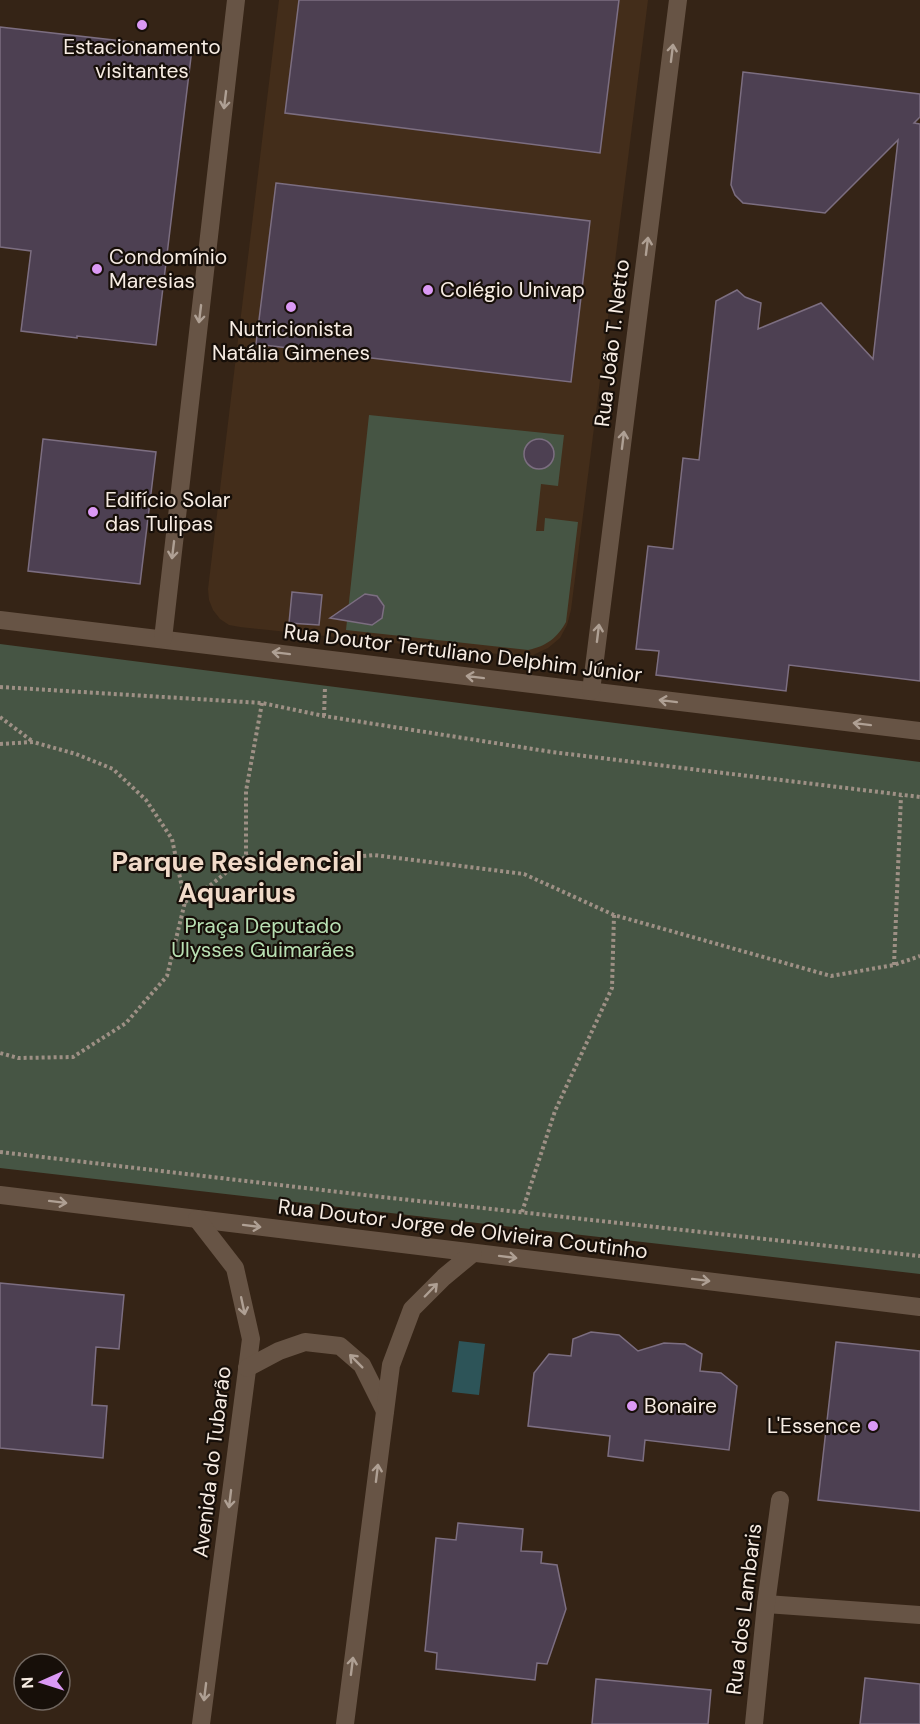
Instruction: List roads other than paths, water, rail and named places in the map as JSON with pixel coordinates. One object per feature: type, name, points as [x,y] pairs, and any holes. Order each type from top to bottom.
[{"type":"street","points":[[163,639],[236,0]]},
{"type":"street","name":"Rua João T. Netto","points":[[591,691],[678,0]]},
{"type":"street","name":"Rua Doutor Tertuliano Delphim Júnior","points":[[0,620],[920,731]]},
{"type":"street","name":"Rua Doutor Jorge de Olvieira Coutinho","points":[[0,1195],[920,1307]]},
{"type":"street","name":"Avenida do Tubarão","points":[[197,1219],[235,1268],[250,1339],[201,1724]]},
{"type":"street","points":[[345,1724],[391,1365],[412,1309],[444,1277],[473,1253]]},
{"type":"street","points":[[247,1368],[279,1351],[305,1342],[340,1346],[362,1365],[385,1411]]},
{"type":"street","name":"Rua dos Lambaris","points":[[754,1724],[766,1604],[780,1500]]},
{"type":"street","points":[[766,1604],[920,1615]]},
{"type":"water","points":[[459,1341],[485,1344],[479,1395],[452,1392]]},
{"type":"place","name":"Estacionamento visitantes","points":[[142,25]]},
{"type":"place","name":"Condomínio Maresias","points":[[97,269]]},
{"type":"place","name":"Colégio Univap","points":[[428,290]]},
{"type":"place","name":"Nutricionista Natália Gimenes","points":[[291,307]]},
{"type":"place","name":"Edifício Solar das Tulipas","points":[[93,512]]},
{"type":"place","name":"Bonaire","points":[[632,1406]]},
{"type":"place","name":"L'Essence","points":[[873,1426]]},
{"type":"district","name":"Parque Residencial Aquarius","points":[[237,876]]},
{"type":"park label","name":"Praça Deputado Ulysses Guimarães","points":[[263,938]]}]
